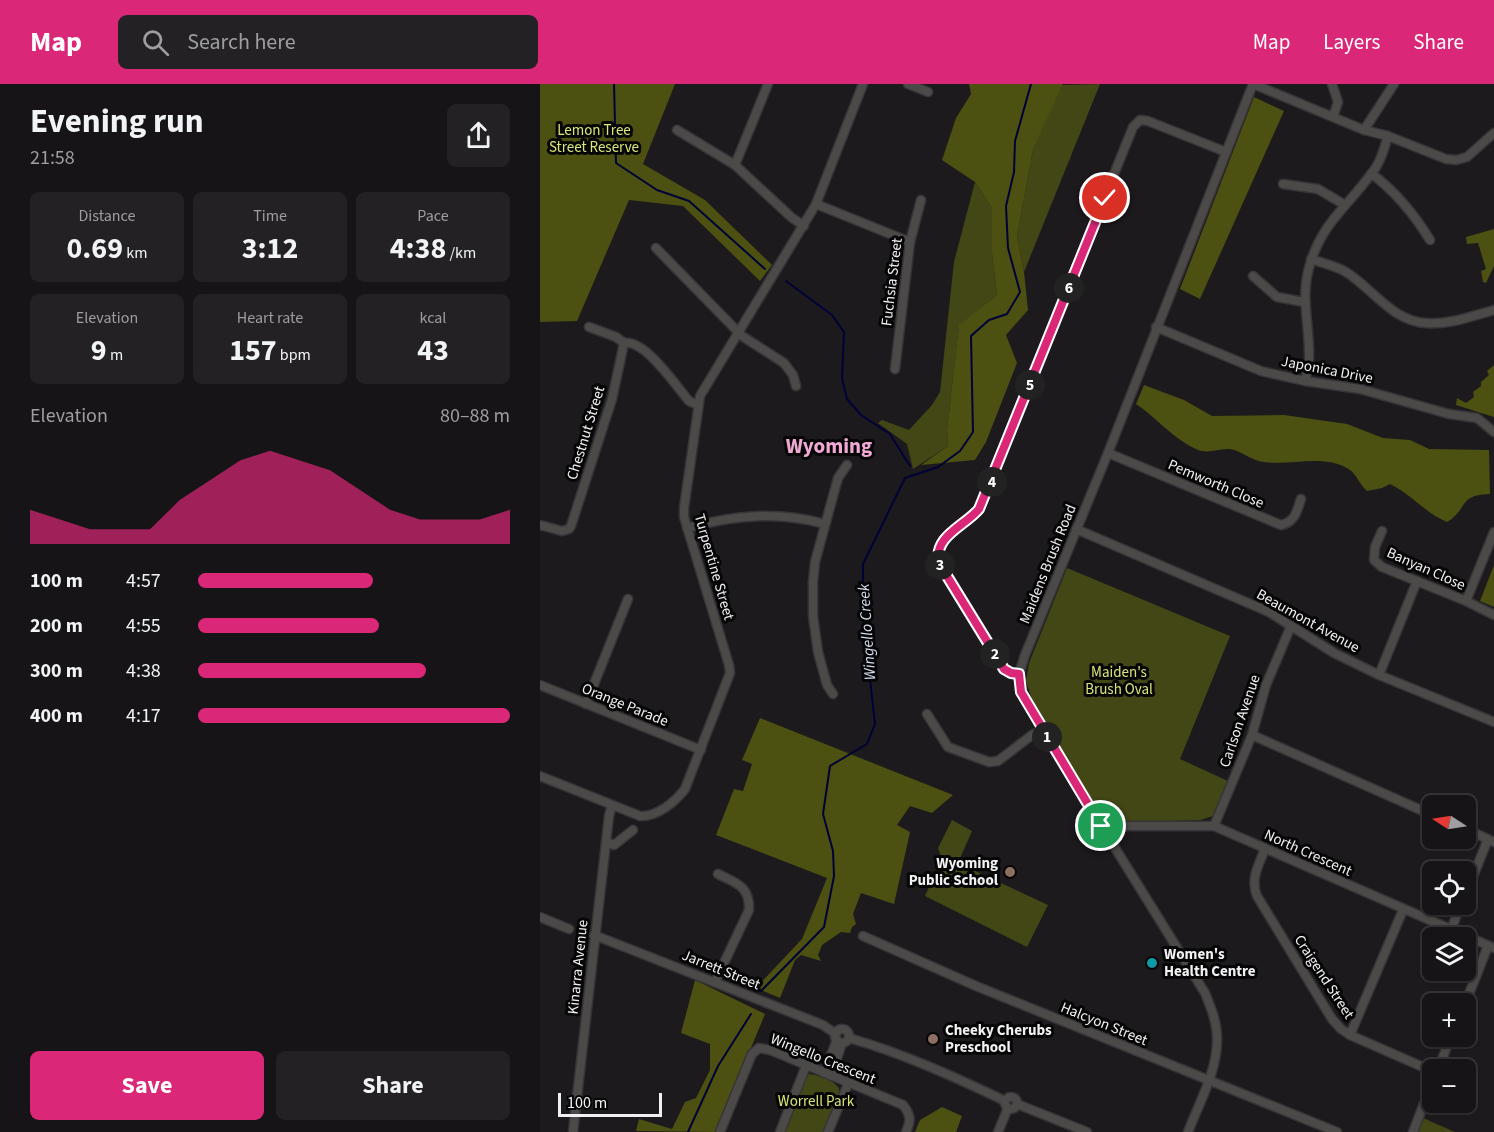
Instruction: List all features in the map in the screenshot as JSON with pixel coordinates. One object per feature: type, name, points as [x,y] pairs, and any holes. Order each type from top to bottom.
[{"type":"street","points":[[735,165],[768,84]]},
{"type":"street","name":"Turpentine Street","points":[[540,777],[640,816],[649,816],[657,812],[685,789],[730,673],[687,528],[684,508],[698,405],[702,393],[816,204],[863,84]]},
{"type":"street","points":[[908,84],[928,92]]},
{"type":"street","points":[[1253,84],[1364,130],[1389,136],[1446,159],[1456,160],[1467,157],[1494,133]]},
{"type":"street","name":"Maidens Brush Road","points":[[1019,674],[1253,84]]},
{"type":"street","points":[[1332,84],[1338,102],[1333,117]]},
{"type":"street","points":[[1364,130],[1394,84]]},
{"type":"street","points":[[1188,1132],[1209,1081],[1216,1054],[1215,1017],[1205,993],[1043,730],[1021,692],[1019,674],[1004,669],[939,563],[938,551],[946,537],[971,519],[979,509],[1133,127],[1140,120],[1148,121],[1226,152]]},
{"type":"street","points":[[677,130],[735,165],[791,217],[804,226]]},
{"type":"street","points":[[1305,381],[1310,358],[1304,302],[1306,275],[1311,259],[1321,237],[1345,204],[1372,174],[1389,136]]},
{"type":"street","points":[[1372,174],[1403,202],[1430,240]]},
{"type":"street","points":[[1283,184],[1318,189],[1345,204]]},
{"type":"street","name":"Fuchsia Street","points":[[895,369],[910,242],[921,200]]},
{"type":"street","points":[[816,204],[910,242]]},
{"type":"street","points":[[656,248],[739,333],[784,363],[793,375],[796,386]]},
{"type":"street","points":[[1311,259],[1345,272],[1389,308],[1412,320],[1425,323],[1448,322],[1494,310]]},
{"type":"street","points":[[1253,276],[1277,297],[1304,302]]},
{"type":"street","points":[[589,327],[643,349],[688,401],[698,405]]},
{"type":"street","name":"Japonica Drive","points":[[1156,327],[1261,371],[1305,381],[1360,389],[1449,414],[1477,418],[1494,432]]},
{"type":"street","name":"Chestnut Street","points":[[540,525],[562,531],[569,529],[612,399],[624,343]]},
{"type":"street","name":"Pemworth Close","points":[[1108,453],[1281,525],[1293,519],[1302,498]]},
{"type":"street","points":[[833,694],[827,686],[818,652],[813,615],[813,582],[815,562],[838,478],[847,465]]},
{"type":"street","points":[[687,528],[725,518],[739,517],[788,517],[825,524]]},
{"type":"street","name":"Beaumont Avenue","points":[[1076,529],[1269,612],[1334,653],[1379,675],[1494,722]]},
{"type":"street","name":"Banyan Close","points":[[1382,531],[1375,547],[1374,560],[1382,567],[1466,601],[1494,615]]},
{"type":"street","points":[[1466,601],[1494,532]]},
{"type":"street","points":[[1379,675],[1417,581]]},
{"type":"street","points":[[586,704],[628,599]]},
{"type":"street","name":"Carlson Avenue","points":[[1214,826],[1252,735],[1266,685],[1291,626]]},
{"type":"street","name":"Orange Parade","points":[[540,685],[701,750]]},
{"type":"street","points":[[927,714],[948,747],[989,762],[998,761],[1032,735],[1043,730]]},
{"type":"street","points":[[1252,735],[1422,811]]},
{"type":"street","name":"Kinarra Avenue","points":[[573,1132],[594,935],[612,805]]},
{"type":"street","name":"North Crescent","points":[[1101,826],[1214,826],[1444,927]]},
{"type":"street","points":[[606,842],[614,845],[633,830]]},
{"type":"street","points":[[1476,833],[1491,840],[1476,872]]},
{"type":"street","name":"Craigend Street","points":[[1265,849],[1254,878],[1257,896],[1332,1019],[1350,1035],[1422,1067]]},
{"type":"street","points":[[715,981],[749,910],[749,899],[745,890],[718,874]]},
{"type":"street","points":[[1350,1035],[1403,910]]},
{"type":"street","points":[[540,917],[569,929]]},
{"type":"street","name":"Jarrett Street","points":[[594,935],[822,1025],[841,1039],[878,1047],[972,1085],[1010,1104],[1087,1132]]},
{"type":"street","name":"Halcyon Street","points":[[863,936],[976,986],[1337,1132]]},
{"type":"street","name":"North Crescent","points":[[1476,941],[1491,947]]},
{"type":"street","points":[[1470,993],[1491,947]]},
{"type":"street","points":[[827,1075],[841,1039]]},
{"type":"street","name":"Wingello Crescent","points":[[720,1132],[752,1054],[759,1048],[770,1050],[903,1105],[910,1113],[910,1123],[906,1132]]},
{"type":"street","points":[[780,1132],[806,1066]]},
{"type":"street","points":[[828,1132],[848,1084]]},
{"type":"street","points":[[998,1132],[1010,1104]]},
{"type":"street","points":[[1413,1132],[1422,1109]]},
{"type":"green space","name":"Lemon Tree Street Reserve","points":[[540,84],[675,84],[643,164],[705,200],[772,265],[760,281],[683,206],[629,200],[577,321],[540,322]]},
{"type":"green space","points":[[969,84],[1063,84],[1033,150],[1017,236],[1028,310],[1006,335],[1017,363],[986,442],[975,460],[921,465],[948,446],[947,430],[959,325],[997,295],[992,253],[992,208],[975,182],[942,160],[956,118],[971,94]]},
{"type":"green space","points":[[1100,84],[1024,272],[1017,236],[1033,150],[1062,85]]},
{"type":"green space","points":[[1254,97],[1284,111],[1200,299],[1180,289]]},
{"type":"green space","points":[[975,182],[992,208],[992,253],[997,295],[959,326],[947,430],[948,446],[913,469],[907,444],[878,423],[882,420],[909,430],[932,405],[940,392],[954,262]]},
{"type":"green space","points":[[1494,229],[1494,266],[1486,283],[1483,282],[1481,271],[1486,269],[1478,243],[1467,244],[1466,237]]},
{"type":"green space","points":[[1494,365],[1494,417],[1456,405],[1457,398],[1466,403],[1474,397],[1473,392],[1481,386],[1481,382],[1489,375],[1487,371]]},
{"type":"green space","points":[[1144,385],[1184,400],[1212,416],[1284,415],[1347,424],[1383,438],[1410,440],[1429,449],[1489,450],[1490,494],[1472,497],[1447,522],[1390,484],[1367,491],[1350,470],[1330,462],[1264,462],[1230,449],[1198,450],[1173,435],[1136,404]]},
{"type":"green space","points":[[1494,565],[1494,607],[1480,601]]},
{"type":"green space","name":"Maiden's Brush Oval","points":[[1067,568],[1230,636],[1180,759],[1228,781],[1213,816],[1201,820],[1114,823],[1100,817],[1031,697],[1026,681],[1029,663]]},
{"type":"green space","points":[[760,718],[953,795],[932,813],[910,806],[897,825],[910,832],[894,904],[861,893],[853,914],[856,924],[850,933],[841,932],[822,945],[818,955],[821,961],[801,955],[795,960],[780,998],[756,988],[802,939],[827,878],[716,835],[734,789],[743,791],[752,764],[742,760]]},
{"type":"green space","points":[[952,820],[972,831],[958,863],[1048,905],[1027,947],[925,896],[937,870],[945,867],[938,848]]},
{"type":"green space","points":[[695,980],[765,1014],[716,1132],[636,1131],[639,1119],[672,1129],[685,1102],[696,1098],[710,1070],[710,1044],[681,1033]]},
{"type":"green space","name":"Worrell Park","points":[[809,1074],[826,1078],[839,1088],[839,1094],[823,1132],[783,1132],[804,1080]]},
{"type":"green space","points":[[942,1107],[962,1116],[956,1132],[915,1132],[920,1120]]},
{"type":"green space","points":[[1423,1118],[1455,1132],[1418,1132]]},
{"type":"waterway","points":[[614,84],[616,163],[657,190],[689,201],[765,269]]},
{"type":"waterway","name":"Wingello Creek","points":[[761,991],[824,927],[834,876],[833,851],[823,814],[830,766],[867,744],[875,724],[863,616],[863,564],[905,478],[938,467],[960,451],[973,432],[971,336],[989,320],[1007,314],[1020,292],[1008,248],[1006,206],[1014,172],[1015,141],[1031,84]]},
{"type":"waterway","points":[[786,281],[832,315],[844,332],[842,378],[847,399],[861,415],[890,434],[910,466]]},
{"type":"waterway","name":"Wingello Creek","points":[[688,1132],[718,1066],[751,1014]]},
{"type":"place","name":"Wyoming Public School","points":[[1010,872]]},
{"type":"place","name":"Women's Health Centre","points":[[1152,963]]},
{"type":"place","name":"Cheeky Cherubs Preschool","points":[[933,1039]]},
{"type":"district","name":"Wyoming","points":[[829,446]]},
{"type":"route","points":[[1101,826],[1021,692],[1019,674],[1004,669],[939,563],[938,551],[946,537],[971,519],[979,509],[1105,198]]}]
